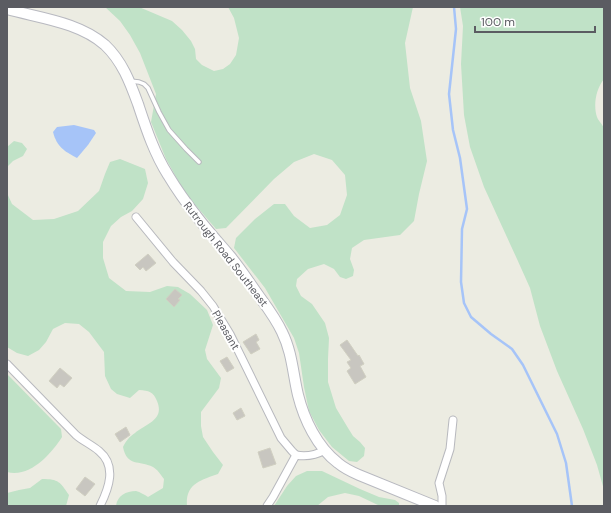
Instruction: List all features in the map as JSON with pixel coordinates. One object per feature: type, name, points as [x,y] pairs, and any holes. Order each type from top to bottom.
[{"type":"street","name":"Rutrough Road Southeast","points":[[7,9],[54,21],[81,30],[104,44],[113,53],[129,81],[151,139],[167,174],[198,219],[242,272],[274,317],[286,339],[290,351],[303,414],[311,430],[325,450],[336,462],[359,475],[435,506]]},
{"type":"street","name":"Pleasant","points":[[136,218],[213,306],[230,334],[281,438],[296,454]]},
{"type":"street","points":[[7,364],[76,435],[103,454],[107,460],[110,476],[109,484],[100,506]]},
{"type":"street","points":[[442,506],[442,496],[439,483],[450,449],[453,420]]},
{"type":"street","points":[[267,506],[296,454],[307,456],[325,450]]},
{"type":"lane","points":[[129,81],[139,82],[148,88],[169,130],[199,162]]},
{"type":"green space","points":[[105,7],[139,7],[172,21],[191,41],[195,49],[196,59],[202,65],[214,71],[223,69],[230,64],[236,55],[239,38],[234,18],[228,7],[413,7],[405,43],[410,88],[421,121],[427,161],[414,221],[400,235],[364,240],[352,248],[350,259],[354,270],[353,276],[346,279],[340,277],[334,269],[324,264],[308,269],[297,279],[296,286],[301,296],[312,304],[325,323],[329,338],[328,382],[336,408],[353,436],[365,448],[364,456],[357,462],[349,461],[332,447],[319,430],[309,411],[299,353],[294,338],[265,288],[234,248],[236,238],[255,219],[274,204],[285,204],[294,216],[310,228],[327,225],[340,215],[347,195],[345,175],[332,160],[314,154],[294,162],[274,179],[226,228],[216,229],[185,193],[166,159],[151,122],[156,94],[140,53],[120,21]]},
{"type":"green space","points":[[460,7],[604,7],[604,79],[597,92],[595,107],[597,117],[604,128],[604,490],[597,465],[583,429],[557,371],[540,326],[530,288],[484,187],[470,147],[464,115],[461,64],[463,26]]},
{"type":"green space","points":[[14,141],[22,143],[27,149],[23,156],[13,161],[7,167],[7,147]]},
{"type":"green space","points":[[120,159],[145,169],[148,183],[143,199],[132,211],[121,217],[111,226],[103,242],[103,258],[109,278],[126,291],[150,292],[167,286],[178,287],[190,294],[207,310],[213,325],[205,350],[207,359],[221,378],[219,388],[201,412],[201,426],[203,437],[223,465],[218,474],[200,481],[191,488],[187,499],[187,506],[116,506],[118,499],[126,493],[136,491],[148,497],[163,488],[164,479],[157,471],[153,467],[134,462],[127,458],[123,447],[131,436],[153,421],[158,413],[159,407],[154,395],[150,392],[139,390],[130,398],[117,394],[111,389],[105,376],[104,352],[89,332],[79,324],[65,323],[53,329],[46,342],[39,350],[28,356],[17,353],[7,347],[7,193],[12,204],[33,220],[54,219],[78,211],[99,191],[110,162]]},
{"type":"green space","points":[[7,374],[61,429],[62,437],[46,457],[39,463],[32,468],[16,473],[7,472]]},
{"type":"green space","points":[[307,471],[322,471],[379,497],[395,500],[399,503],[399,506],[380,506],[359,496],[345,493],[328,497],[317,506],[274,506],[287,486],[296,476]]},
{"type":"green space","points":[[42,479],[56,481],[61,484],[69,495],[66,506],[7,506],[7,493],[30,488]]},
{"type":"water","points":[[74,125],[94,130],[96,133],[77,158],[68,153],[59,145],[53,132],[57,127]]},
{"type":"building","points":[[148,254],[156,263],[146,271],[143,267],[140,270],[135,265]]},
{"type":"building","points":[[175,289],[182,295],[174,307],[166,299]]},
{"type":"building","points":[[256,334],[259,340],[256,342],[260,349],[251,354],[243,342]]},
{"type":"building","points":[[347,340],[364,364],[360,366],[366,377],[355,384],[347,371],[351,368],[347,362],[351,360],[340,345]]},
{"type":"building","points":[[227,357],[234,368],[227,372],[220,361]]},
{"type":"building","points":[[60,368],[72,378],[64,387],[60,384],[57,388],[49,381]]},
{"type":"building","points":[[241,408],[245,416],[237,420],[233,413]]},
{"type":"building","points":[[126,427],[130,435],[120,442],[115,434]]},
{"type":"building","points":[[270,448],[276,464],[263,468],[258,452]]},
{"type":"building","points":[[85,477],[95,484],[85,496],[76,489]]},
{"type":"waterway","points":[[454,7],[456,29],[449,94],[453,130],[460,158],[467,209],[462,229],[461,282],[464,303],[471,317],[512,349],[523,365],[557,434],[566,463],[572,506]]}]
